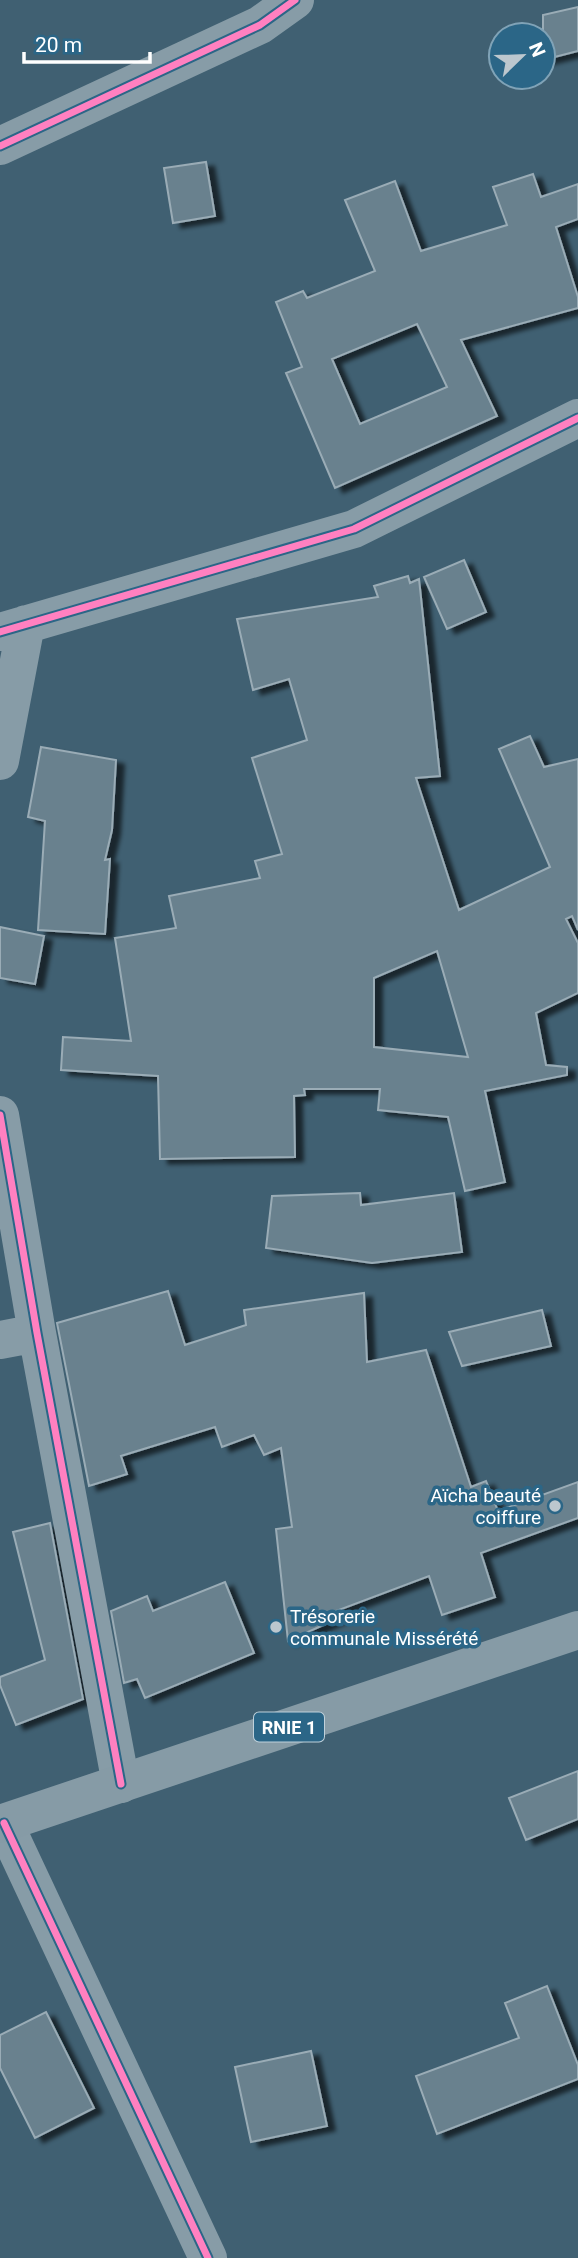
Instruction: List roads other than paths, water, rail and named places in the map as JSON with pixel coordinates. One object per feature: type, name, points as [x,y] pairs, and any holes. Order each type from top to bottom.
[{"type":"highway","name":"RNIE 1","points":[[2,1824],[578,1630]]},
{"type":"street","points":[[0,146],[260,25],[295,0]]},
{"type":"street","points":[[0,761],[13,628],[354,529],[578,418]]},
{"type":"street","points":[[0,1115],[37,1334],[121,1784]]},
{"type":"street","points":[[0,1340],[37,1334]]},
{"type":"street","points":[[2,1824],[208,2258]]},
{"type":"place","name":"Aïcha beauté coiffure","points":[[555,1506]]},
{"type":"place","name":"Trésorerie communale Missérété","points":[[276,1627]]}]
